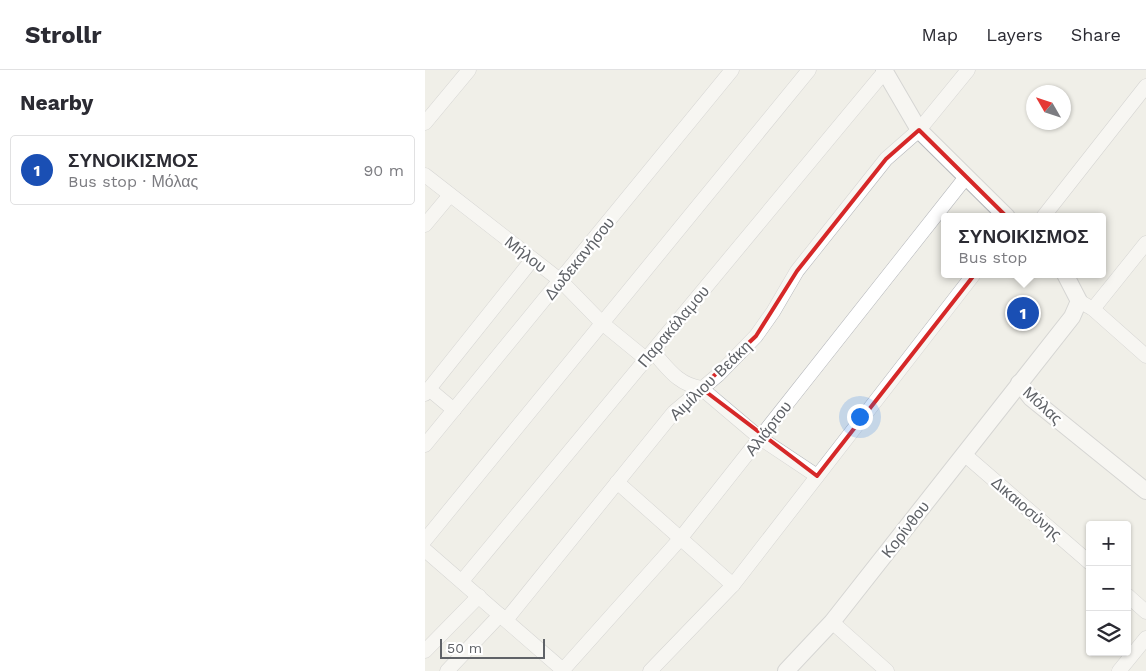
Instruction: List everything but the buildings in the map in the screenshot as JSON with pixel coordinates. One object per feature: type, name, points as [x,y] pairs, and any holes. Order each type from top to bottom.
[{"type":"street","points":[[425,123],[469,70]]},
{"type":"street","name":"Δωδεκανήσου","points":[[425,445],[732,70]]},
{"type":"street","points":[[425,540],[809,70]]},
{"type":"street","points":[[885,70],[919,130],[1003,213]]},
{"type":"street","name":"Παρακάλαμου","points":[[462,581],[885,70]]},
{"type":"street","name":"Αιμίλιου Βεάκη","points":[[447,671],[503,617],[674,412],[718,375],[756,336],[773,312],[797,271],[885,159],[919,130],[968,70]]},
{"type":"street","points":[[1046,213],[1146,86]]},
{"type":"street","name":"Μήλου","points":[[425,174],[561,281],[603,323],[650,355],[679,380],[689,386],[701,388],[760,438],[817,476]]},
{"type":"street","name":"Αλιάρτου","points":[[562,670],[680,539],[966,177]]},
{"type":"street","points":[[425,225],[450,195]]},
{"type":"street","points":[[1086,305],[1146,243]]},
{"type":"street","points":[[454,410],[427,392],[532,260]]},
{"type":"street","points":[[650,671],[733,585],[971,278]]},
{"type":"street","points":[[1068,278],[1086,305],[1146,356]]},
{"type":"street","name":"Μόλας","points":[[1086,305],[1072,317],[1019,383],[1031,398],[1146,491]]},
{"type":"street","name":"Κορίνθου","points":[[785,671],[832,622],[1019,383]]},
{"type":"street","name":"Δικαιοσύνης","points":[[964,454],[1086,560]]},
{"type":"street","points":[[617,482],[733,585]]},
{"type":"street","points":[[425,550],[562,670]]},
{"type":"street","points":[[425,651],[479,596]]},
{"type":"street","points":[[1131,599],[1146,612]]},
{"type":"street","points":[[832,622],[887,671]]},
{"type":"street","points":[[1119,671],[1146,638]]},
{"type":"highlighted area","points":[[919,130],[1014,224],[817,476],[701,388],[756,336],[797,271],[886,159]]},
{"type":"place","name":"ΣΥΝΟΙΚΙΣΜΟΣ","points":[[1023,313]]}]
